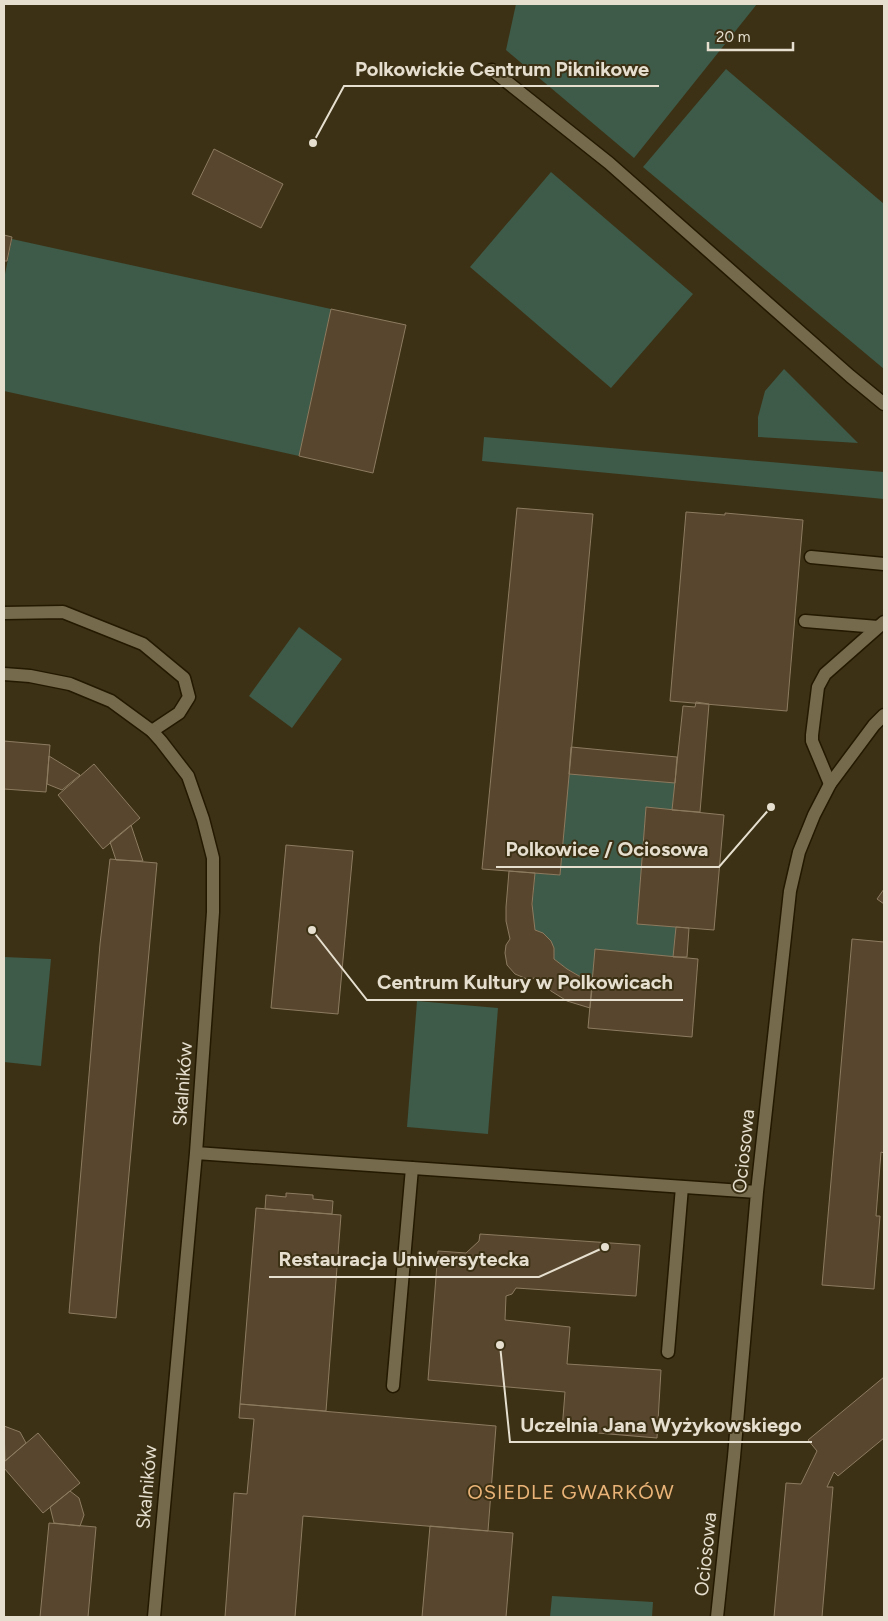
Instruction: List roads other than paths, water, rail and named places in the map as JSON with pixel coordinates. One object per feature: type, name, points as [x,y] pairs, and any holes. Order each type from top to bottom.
[{"type":"street","points":[[492,70],[609,163],[884,404]]},
{"type":"street","points":[[811,557],[884,564]]},
{"type":"street","points":[[4,613],[63,612],[143,644],[184,678],[189,697],[179,713],[152,731]]},
{"type":"street","points":[[805,621],[881,624]]},
{"type":"street","points":[[830,784],[812,741],[818,687],[825,674],[881,624]]},
{"type":"street","name":"Skalników","points":[[4,674],[30,676],[70,684],[111,701],[152,731],[188,776],[203,819],[213,858],[213,912],[196,1153],[154,1617]]},
{"type":"street","name":"Ociosowa","points":[[717,1617],[734,1457],[757,1192],[790,891],[799,852],[814,815],[830,784],[874,725],[884,715]]},
{"type":"street","points":[[196,1153],[757,1192]]},
{"type":"street","points":[[393,1386],[412,1168]]},
{"type":"street","points":[[668,1352],[682,1187]]},
{"type":"place","name":"Polkowickie Centrum Piknikowe","points":[[313,143]]},
{"type":"place","name":"Polkowice / Ociosowa","points":[[771,807]]},
{"type":"place","name":"Centrum Kultury w Polkowicach","points":[[312,930]]},
{"type":"place","name":"Restauracja Uniwersytecka","points":[[605,1247]]},
{"type":"place","name":"Uczelnia Jana Wyżykowskiego","points":[[500,1345]]},
{"type":"district","name":"OSIEDLE GWARKÓW","points":[[571,1492]]}]
